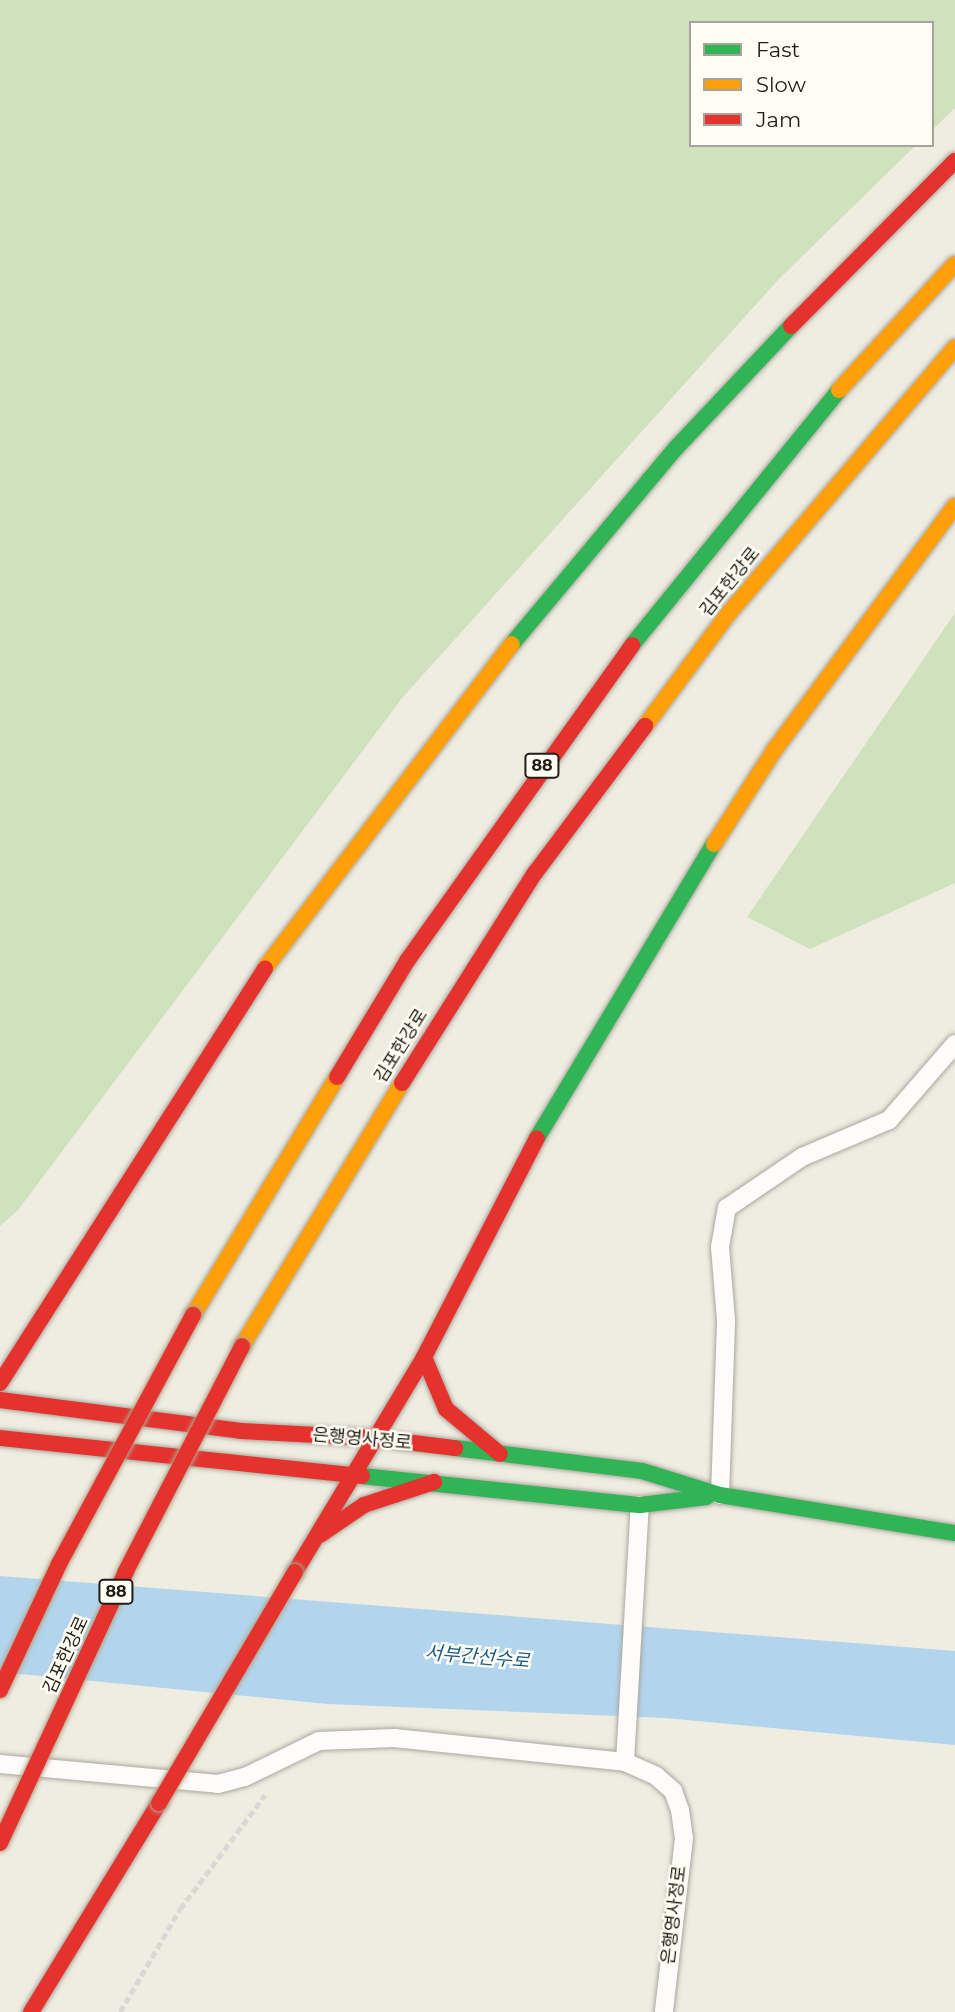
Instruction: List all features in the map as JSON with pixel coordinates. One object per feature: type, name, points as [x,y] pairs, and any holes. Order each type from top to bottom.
[{"type":"main road","points":[[0,1383],[52,1297],[309,905],[501,657],[676,449],[881,231],[955,161]]},
{"type":"main road","name":"88","points":[[0,1690],[59,1564],[192,1315],[407,961],[596,690],[769,471],[955,264]]},
{"type":"main road","name":"김포한강로","points":[[0,1843],[126,1571],[242,1346],[334,1190],[535,873],[729,614],[955,347]]},
{"type":"main road","points":[[31,2012],[159,1803],[295,1572],[307,1545],[424,1357],[538,1136],[673,908],[775,749],[955,506]]},
{"type":"main road","points":[[10,1330],[52,1297]]},
{"type":"main road","points":[[424,1357],[446,1409],[500,1454]]},
{"type":"main road","name":"은행영사정로","points":[[0,1399],[241,1431],[373,1438],[642,1471],[720,1495],[955,1533]]},
{"type":"main road","name":"은행영사정로","points":[[0,1438],[640,1505],[720,1495]]},
{"type":"main road","points":[[307,1545],[364,1505],[434,1482]]},
{"type":"lane","points":[[720,1495],[726,1320],[720,1247],[727,1208],[802,1157],[889,1120],[955,1044]]},
{"type":"lane","points":[[625,1762],[640,1505]]},
{"type":"lane","name":"은행영사정로","points":[[0,1764],[218,1784],[245,1777],[319,1741],[394,1738],[625,1762],[656,1776],[673,1791],[680,1810],[684,1838],[664,2012]]},
{"type":"path","points":[[120,2012],[180,1909],[296,1751]]},
{"type":"green space","points":[[0,0],[955,0],[955,108],[934,128],[934,21],[689,21],[689,147],[914,147],[778,280],[403,697],[18,1210],[0,1226]]},
{"type":"green space","points":[[955,613],[955,883],[810,949],[747,917]]},
{"type":"water","name":"서부간선수로","points":[[0,1576],[955,1651],[955,1745],[665,1718],[328,1704],[0,1672]]},
{"type":"traffic: fast","points":[[512,644],[676,448],[791,326]]},
{"type":"traffic: fast","points":[[632,645],[839,390]]},
{"type":"traffic: fast","points":[[537,1138],[714,844]]},
{"type":"traffic: fast","points":[[455,1448],[642,1471],[720,1495],[955,1533]]},
{"type":"traffic: fast","points":[[362,1476],[640,1505],[707,1497]]},
{"type":"traffic: slow","points":[[839,390],[955,264]]},
{"type":"traffic: slow","points":[[645,726],[729,613],[955,347]]},
{"type":"traffic: slow","points":[[714,844],[775,749],[955,506]]},
{"type":"traffic: slow","points":[[265,968],[512,644]]},
{"type":"traffic: slow","points":[[193,1315],[337,1077]]},
{"type":"traffic: slow","points":[[242,1346],[402,1083]]},
{"type":"traffic: jam","points":[[791,326],[955,161]]},
{"type":"traffic: jam","points":[[337,1077],[407,961],[632,645]]},
{"type":"traffic: jam","points":[[402,1083],[535,873],[645,726]]},
{"type":"traffic: jam","points":[[0,1383],[265,968]]},
{"type":"traffic: jam","points":[[295,1572],[424,1357],[537,1138]]},
{"type":"traffic: jam","points":[[0,1690],[59,1564],[193,1315]]},
{"type":"traffic: jam","points":[[0,1843],[126,1571],[242,1346]]},
{"type":"traffic: jam","points":[[424,1357],[446,1409],[500,1454]]},
{"type":"traffic: jam","points":[[0,1400],[241,1431],[373,1438],[455,1448]]},
{"type":"traffic: jam","points":[[0,1438],[362,1476]]},
{"type":"traffic: jam","points":[[320,1535],[364,1505],[434,1482]]},
{"type":"traffic: jam","points":[[159,1803],[295,1572]]},
{"type":"traffic: jam","points":[[31,2012],[159,1803]]}]
